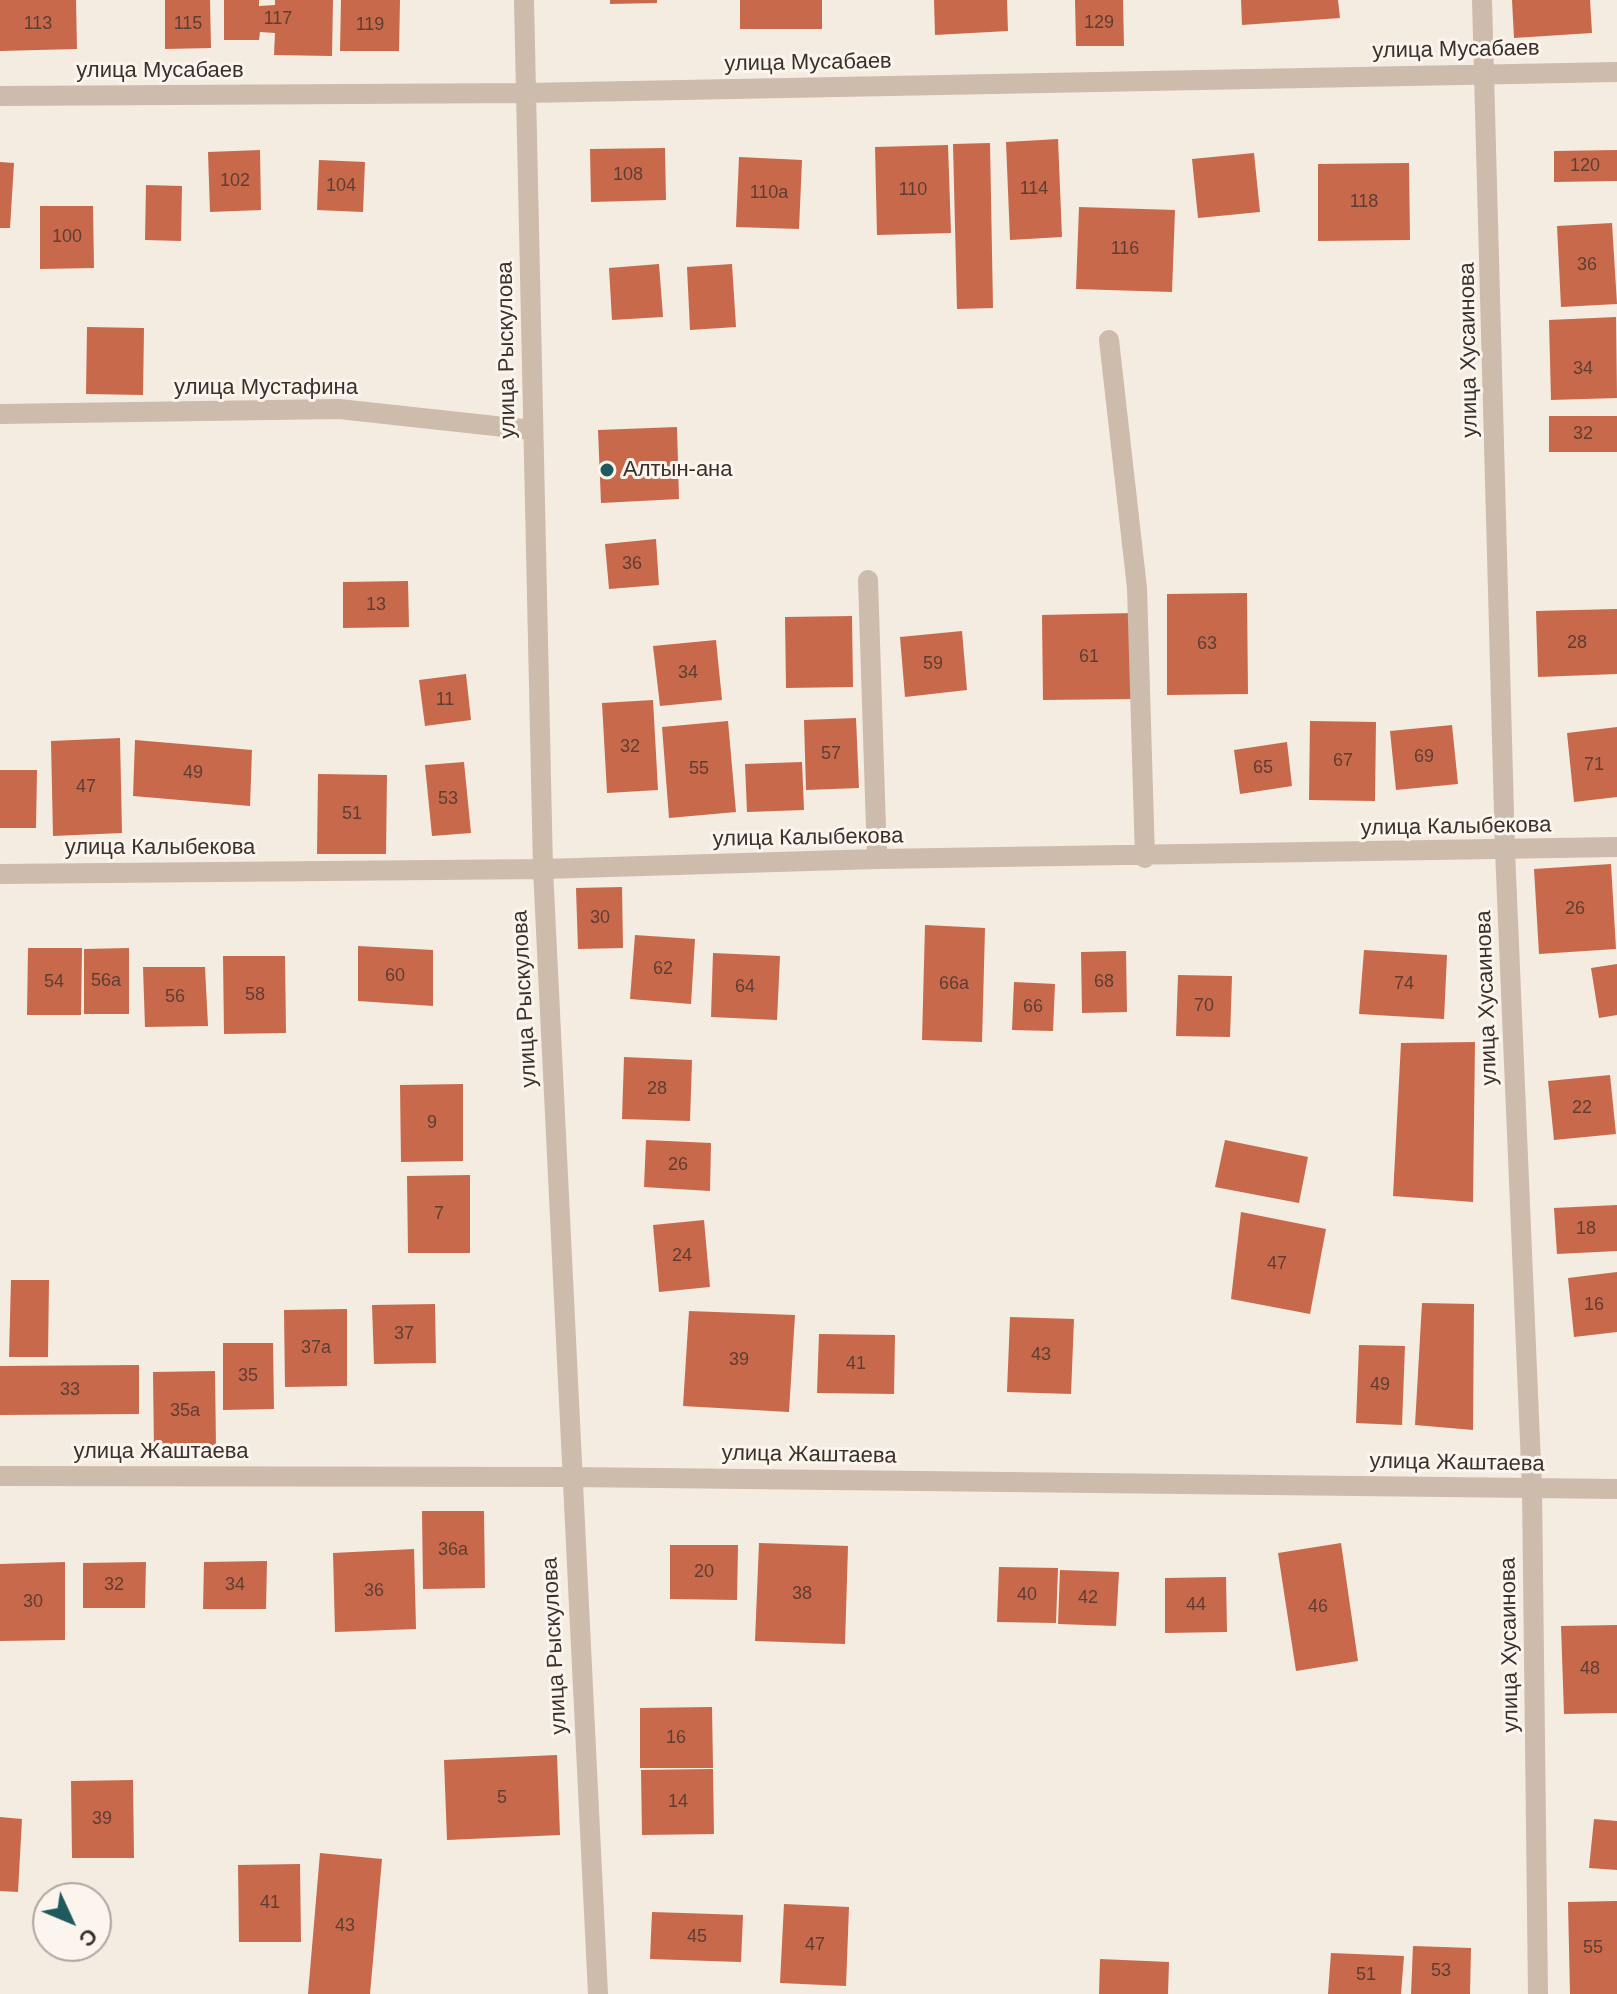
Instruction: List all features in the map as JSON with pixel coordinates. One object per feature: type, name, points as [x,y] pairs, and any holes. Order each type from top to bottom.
[{"type":"street","name":"улица Рыскулова","points":[[524,0],[543,869],[598,1994]]},
{"type":"street","name":"улица Хусаинова","points":[[1482,0],[1487,73],[1505,850],[1532,1488],[1538,1994]]},
{"type":"street","name":"улица Мусабаев","points":[[0,96],[526,93],[1617,72]]},
{"type":"street","points":[[1109,340],[1137,588],[1145,858]]},
{"type":"street","name":"улица Мустафина","points":[[0,414],[339,409],[532,430]]},
{"type":"street","points":[[868,580],[877,859]]},
{"type":"street","name":"улица Калыбекова","points":[[0,874],[543,869],[877,859],[1145,858],[1617,847]]},
{"type":"street","name":"улица Жаштаева","points":[[0,1476],[571,1477],[1617,1489]]},
{"type":"building","points":[[0,0],[76,0],[77,49],[0,51]]},
{"type":"building","points":[[165,0],[210,0],[211,48],[165,49]]},
{"type":"building","points":[[224,0],[259,0],[259,6],[275,5],[275,0],[333,0],[332,56],[274,55],[275,33],[260,32],[259,40],[224,40]]},
{"type":"building","points":[[341,0],[400,0],[399,51],[340,51]]},
{"type":"building","points":[[610,0],[657,0],[657,3],[610,4]]},
{"type":"building","points":[[740,0],[822,0],[822,29],[740,29]]},
{"type":"building","points":[[934,0],[1007,0],[1008,31],[935,35]]},
{"type":"building","points":[[1075,0],[1123,0],[1124,46],[1076,46]]},
{"type":"building","points":[[1241,0],[1338,0],[1340,18],[1242,25]]},
{"type":"building","points":[[1512,0],[1590,0],[1592,33],[1514,38]]},
{"type":"building","points":[[1058,139],[1062,237],[1010,240],[1006,142]]},
{"type":"building","points":[[990,143],[993,308],[957,309],[953,144]]},
{"type":"building","points":[[948,145],[951,233],[877,235],[875,147]]},
{"type":"building","points":[[665,148],[666,200],[591,202],[590,149]]},
{"type":"building","points":[[260,150],[261,210],[210,212],[208,152]]},
{"type":"building","points":[[1617,150],[1617,181],[1554,182],[1554,151]]},
{"type":"building","points":[[1254,153],[1260,212],[1198,218],[1192,159]]},
{"type":"building","points":[[739,157],[802,160],[799,229],[736,227]]},
{"type":"building","points":[[319,160],[365,162],[363,212],[317,210]]},
{"type":"building","points":[[0,162],[14,163],[10,228],[0,228]]},
{"type":"building","points":[[1409,163],[1410,240],[1318,241],[1318,164]]},
{"type":"building","points":[[146,185],[182,186],[181,241],[145,240]]},
{"type":"building","points":[[40,206],[93,206],[94,268],[40,269]]},
{"type":"building","points":[[1079,207],[1175,210],[1172,292],[1076,289]]},
{"type":"building","points":[[1612,223],[1617,304],[1561,307],[1557,226]]},
{"type":"building","points":[[659,264],[663,317],[612,320],[609,268]]},
{"type":"building","points":[[732,264],[736,327],[690,330],[687,267]]},
{"type":"building","points":[[1616,317],[1617,398],[1551,400],[1549,320]]},
{"type":"building","points":[[87,327],[144,328],[143,395],[86,394]]},
{"type":"building","points":[[1549,416],[1617,416],[1617,452],[1549,452]]},
{"type":"building","points":[[677,427],[679,499],[601,503],[598,430]]},
{"type":"building","points":[[656,539],[659,585],[609,589],[605,544]]},
{"type":"building","points":[[408,581],[409,627],[343,628],[343,582]]},
{"type":"building","points":[[1247,593],[1248,694],[1167,695],[1167,594]]},
{"type":"building","points":[[1617,609],[1617,674],[1538,677],[1536,611]]},
{"type":"building","points":[[1134,613],[1135,699],[1043,700],[1042,615]]},
{"type":"building","points":[[852,616],[853,687],[786,688],[785,617]]},
{"type":"building","points":[[962,631],[967,690],[905,697],[900,637]]},
{"type":"building","points":[[716,640],[722,700],[660,706],[653,646]]},
{"type":"building","points":[[466,674],[471,720],[425,726],[419,680]]},
{"type":"building","points":[[653,700],[658,790],[607,793],[602,703]]},
{"type":"building","points":[[856,718],[859,788],[806,790],[804,720]]},
{"type":"building","points":[[728,721],[736,812],[669,818],[662,727]]},
{"type":"building","points":[[1310,721],[1376,722],[1375,801],[1309,800]]},
{"type":"building","points":[[1452,725],[1458,784],[1396,790],[1390,731]]},
{"type":"building","points":[[1617,727],[1617,797],[1574,802],[1567,733]]},
{"type":"building","points":[[120,738],[122,833],[53,836],[51,741]]},
{"type":"building","points":[[135,740],[252,750],[250,806],[133,796]]},
{"type":"building","points":[[1287,742],[1292,786],[1240,794],[1234,750]]},
{"type":"building","points":[[464,762],[471,833],[432,836],[425,765]]},
{"type":"building","points":[[802,762],[804,810],[747,812],[745,764]]},
{"type":"building","points":[[0,770],[37,770],[36,828],[0,828]]},
{"type":"building","points":[[318,774],[387,775],[386,854],[317,854]]},
{"type":"building","points":[[1611,864],[1616,949],[1539,954],[1534,869]]},
{"type":"building","points":[[622,887],[623,948],[578,949],[576,888]]},
{"type":"building","points":[[925,925],[985,928],[982,1042],[922,1040]]},
{"type":"building","points":[[635,935],[695,939],[691,1004],[630,999]]},
{"type":"building","points":[[358,946],[433,950],[433,1006],[358,1001]]},
{"type":"building","points":[[28,948],[82,948],[81,1015],[27,1015]]},
{"type":"building","points":[[129,948],[129,1014],[84,1014],[84,949]]},
{"type":"building","points":[[1364,950],[1447,955],[1444,1019],[1359,1014]]},
{"type":"building","points":[[1126,951],[1127,1012],[1082,1013],[1081,952]]},
{"type":"building","points":[[713,953],[780,956],[777,1020],[711,1017]]},
{"type":"building","points":[[223,956],[285,956],[286,1033],[224,1034]]},
{"type":"building","points":[[1617,964],[1617,1015],[1599,1018],[1591,968]]},
{"type":"building","points":[[143,967],[205,967],[208,1026],[145,1027]]},
{"type":"building","points":[[1178,975],[1232,976],[1230,1037],[1176,1036]]},
{"type":"building","points":[[1014,982],[1055,984],[1053,1031],[1012,1030]]},
{"type":"building","points":[[1475,1042],[1473,1202],[1393,1196],[1401,1043]]},
{"type":"building","points":[[624,1057],[692,1060],[690,1121],[622,1119]]},
{"type":"building","points":[[1610,1075],[1616,1134],[1554,1140],[1548,1081]]},
{"type":"building","points":[[463,1084],[463,1161],[401,1162],[400,1085]]},
{"type":"building","points":[[646,1140],[711,1143],[710,1191],[644,1187]]},
{"type":"building","points":[[1225,1140],[1308,1157],[1299,1203],[1215,1187]]},
{"type":"building","points":[[470,1175],[470,1253],[408,1253],[407,1176]]},
{"type":"building","points":[[1617,1205],[1617,1251],[1557,1254],[1554,1208]]},
{"type":"building","points":[[1241,1212],[1326,1229],[1310,1314],[1231,1299]]},
{"type":"building","points":[[704,1220],[710,1287],[659,1292],[653,1225]]},
{"type":"building","points":[[1617,1272],[1617,1332],[1574,1337],[1568,1278]]},
{"type":"building","points":[[11,1280],[49,1280],[48,1357],[9,1357]]},
{"type":"building","points":[[1422,1303],[1474,1304],[1473,1430],[1415,1425]]},
{"type":"building","points":[[435,1304],[436,1363],[374,1364],[372,1305]]},
{"type":"building","points":[[347,1309],[347,1386],[285,1387],[284,1310]]},
{"type":"building","points":[[689,1311],[795,1315],[789,1412],[683,1406]]},
{"type":"building","points":[[1010,1317],[1074,1319],[1071,1394],[1007,1392]]},
{"type":"building","points":[[819,1334],[895,1335],[894,1394],[817,1393]]},
{"type":"building","points":[[223,1343],[273,1343],[274,1409],[223,1410]]},
{"type":"building","points":[[1359,1345],[1405,1346],[1402,1425],[1356,1423]]},
{"type":"building","points":[[139,1365],[139,1414],[0,1415],[0,1366]]},
{"type":"building","points":[[215,1371],[216,1449],[154,1450],[153,1372]]},
{"type":"building","points":[[422,1511],[484,1511],[485,1588],[423,1589]]},
{"type":"building","points":[[759,1543],[848,1546],[845,1644],[755,1641]]},
{"type":"building","points":[[1341,1543],[1358,1661],[1296,1671],[1278,1553]]},
{"type":"building","points":[[670,1545],[738,1545],[737,1600],[670,1599]]},
{"type":"building","points":[[414,1549],[416,1629],[335,1632],[333,1553]]},
{"type":"building","points":[[267,1561],[266,1609],[203,1609],[204,1562]]},
{"type":"building","points":[[65,1562],[65,1640],[0,1641],[0,1564]]},
{"type":"building","points":[[146,1562],[145,1608],[83,1608],[83,1563]]},
{"type":"building","points":[[999,1567],[1058,1568],[1056,1623],[997,1622]]},
{"type":"building","points":[[1060,1570],[1119,1572],[1116,1626],[1058,1624]]},
{"type":"building","points":[[1226,1577],[1227,1632],[1165,1633],[1165,1578]]},
{"type":"building","points":[[1617,1625],[1617,1713],[1564,1714],[1561,1626]]},
{"type":"building","points":[[712,1707],[713,1768],[640,1768],[640,1708]]},
{"type":"building","points":[[557,1755],[560,1835],[447,1840],[444,1760]]},
{"type":"building","points":[[713,1769],[714,1834],[642,1835],[641,1770]]},
{"type":"building","points":[[133,1780],[134,1858],[72,1858],[71,1781]]},
{"type":"building","points":[[0,1817],[22,1819],[18,1892],[0,1891]]},
{"type":"building","points":[[1594,1819],[1617,1821],[1617,1870],[1589,1868]]},
{"type":"building","points":[[320,1853],[382,1859],[370,1994],[308,1994]]},
{"type":"building","points":[[300,1864],[301,1942],[239,1942],[238,1865]]},
{"type":"building","points":[[1617,1901],[1617,1994],[1570,1994],[1568,1902]]},
{"type":"building","points":[[784,1904],[849,1907],[846,1986],[780,1983]]},
{"type":"building","points":[[652,1912],[743,1915],[741,1962],[650,1959]]},
{"type":"building","points":[[1413,1946],[1471,1948],[1470,1994],[1411,1994]]},
{"type":"building","points":[[1331,1953],[1404,1956],[1401,1994],[1328,1994]]},
{"type":"building","points":[[1100,1959],[1169,1962],[1168,1994],[1099,1994]]},
{"type":"place","name":"Алтын-ана","points":[[607,470]]}]
